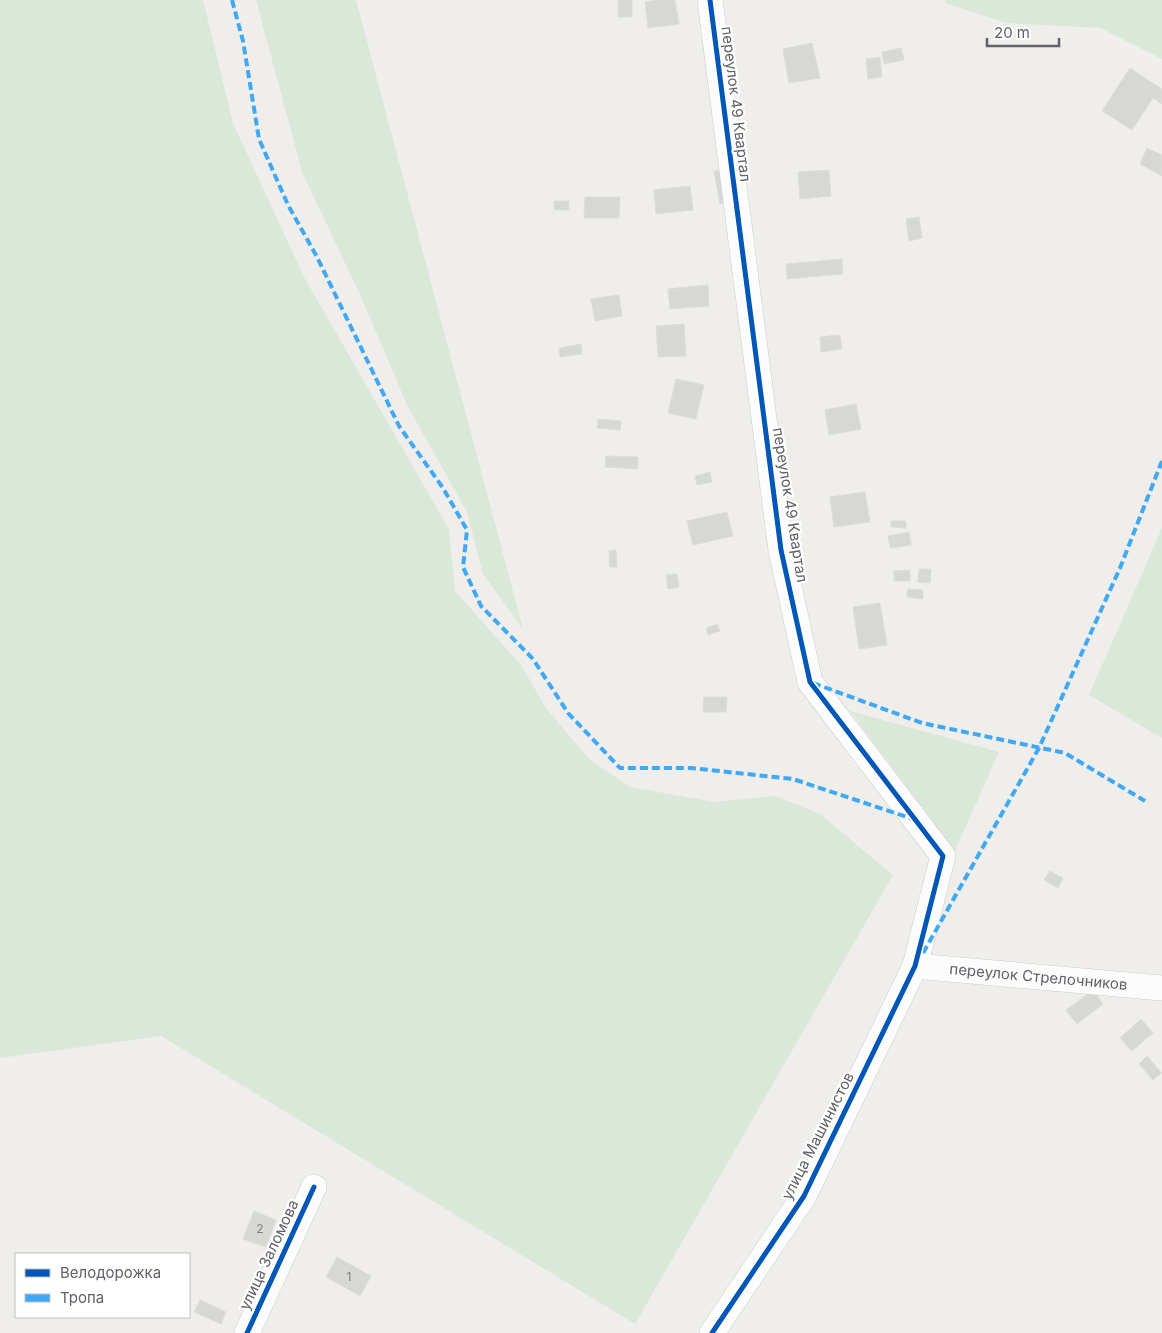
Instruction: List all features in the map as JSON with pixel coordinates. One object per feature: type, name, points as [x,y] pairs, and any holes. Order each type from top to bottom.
[{"type":"street","name":"переулок 49 Квартал","points":[[710,0],[781,550],[810,682],[943,856],[915,966]]},
{"type":"street","name":"переулок Стрелочников","points":[[915,966],[1162,988]]},
{"type":"street","name":"улица Машинистов","points":[[712,1333],[804,1196],[915,966]]},
{"type":"street","name":"улица Заломова","points":[[247,1333],[314,1187]]},
{"type":"green space","points":[[0,0],[203,0],[233,123],[304,277],[449,529],[455,591],[521,665],[546,708],[589,759],[630,787],[714,802],[775,796],[820,814],[893,875],[635,1324],[161,1036],[0,1058]]},
{"type":"green space","points":[[256,0],[356,0],[523,629],[483,574],[467,512],[407,405],[362,299],[302,172]]},
{"type":"green space","points":[[945,0],[1162,0],[1162,59],[1100,28],[1007,23],[945,3]]},
{"type":"green space","points":[[1162,528],[1162,738],[1089,695]]},
{"type":"green space","points":[[850,711],[999,752],[955,851]]},
{"type":"building","points":[[618,0],[632,0],[632,17],[618,17]]},
{"type":"building","points":[[675,0],[679,24],[648,28],[645,2]]},
{"type":"building","points":[[812,43],[820,78],[789,83],[783,49]]},
{"type":"building","points":[[901,48],[904,60],[884,64],[882,52]]},
{"type":"building","points":[[880,57],[882,77],[868,79],[866,59]]},
{"type":"building","points":[[1130,68],[1162,89],[1162,104],[1153,98],[1132,130],[1102,111]]},
{"type":"building","points":[[1147,148],[1162,155],[1162,176],[1140,164]]},
{"type":"building","points":[[723,170],[729,203],[720,204],[714,171]]},
{"type":"building","points":[[829,170],[831,196],[800,199],[798,172]]},
{"type":"building","points":[[690,186],[693,210],[656,214],[654,190]]},
{"type":"building","points":[[585,197],[620,197],[619,218],[584,218]]},
{"type":"building","points":[[554,201],[569,201],[569,210],[554,210]]},
{"type":"building","points":[[919,217],[922,238],[909,241],[906,219]]},
{"type":"building","points":[[842,259],[843,274],[787,279],[786,264]]},
{"type":"building","points":[[708,285],[709,306],[670,309],[668,289]]},
{"type":"building","points":[[619,295],[622,316],[595,321],[591,299]]},
{"type":"building","points":[[684,324],[686,356],[658,357],[656,326]]},
{"type":"building","points":[[840,335],[842,349],[821,352],[820,337]]},
{"type":"building","points":[[581,344],[582,354],[560,357],[559,348]]},
{"type":"building","points":[[676,379],[704,385],[696,419],[668,413]]},
{"type":"building","points":[[856,404],[861,429],[829,435],[825,410]]},
{"type":"building","points":[[598,419],[621,421],[620,430],[597,428]]},
{"type":"building","points":[[606,456],[638,457],[638,469],[605,467]]},
{"type":"building","points":[[710,472],[712,482],[697,485],[695,476]]},
{"type":"building","points":[[865,492],[870,522],[834,527],[830,497]]},
{"type":"building","points":[[727,512],[733,536],[693,545],[687,521]]},
{"type":"building","points":[[891,521],[906,521],[906,528],[891,527]]},
{"type":"building","points":[[909,532],[911,545],[890,548],[888,536]]},
{"type":"building","points":[[616,550],[617,567],[610,567],[609,551]]},
{"type":"building","points":[[919,569],[931,569],[930,583],[918,582]]},
{"type":"building","points":[[910,570],[910,581],[894,581],[894,571]]},
{"type":"building","points":[[677,574],[679,587],[668,589],[666,575]]},
{"type":"building","points":[[908,589],[923,590],[923,599],[907,597]]},
{"type":"building","points":[[880,603],[887,645],[859,649],[853,607]]},
{"type":"building","points":[[717,624],[720,631],[708,635],[706,628]]},
{"type":"building","points":[[704,697],[727,697],[726,712],[703,712]]},
{"type":"building","points":[[1050,871],[1063,878],[1058,888],[1044,880]]},
{"type":"building","points":[[1093,990],[1103,1004],[1077,1024],[1066,1010]]},
{"type":"building","points":[[1141,1019],[1153,1033],[1132,1051],[1120,1038]]},
{"type":"building","points":[[1147,1056],[1162,1073],[1153,1080],[1139,1064]]},
{"type":"building","points":[[254,1211],[276,1220],[266,1247],[243,1239]]},
{"type":"building","points":[[337,1257],[371,1276],[360,1296],[326,1277]]},
{"type":"building","points":[[200,1300],[226,1312],[221,1324],[194,1312]]},
{"type":"marked path","points":[[232,0],[243,41],[259,139],[288,205],[317,257],[399,426],[443,488],[467,530],[463,567],[481,606],[533,659],[568,713],[620,768],[691,768],[793,779],[913,819]]},
{"type":"marked path","points":[[923,953],[1039,748],[1120,568],[1162,461]]},
{"type":"marked path","points":[[813,683],[922,723],[1065,753],[1145,801]]},
{"type":"cycle path","points":[[710,0],[781,550],[810,682],[943,856],[915,966],[804,1196],[712,1333]]},
{"type":"cycle path","points":[[247,1333],[314,1187]]}]
